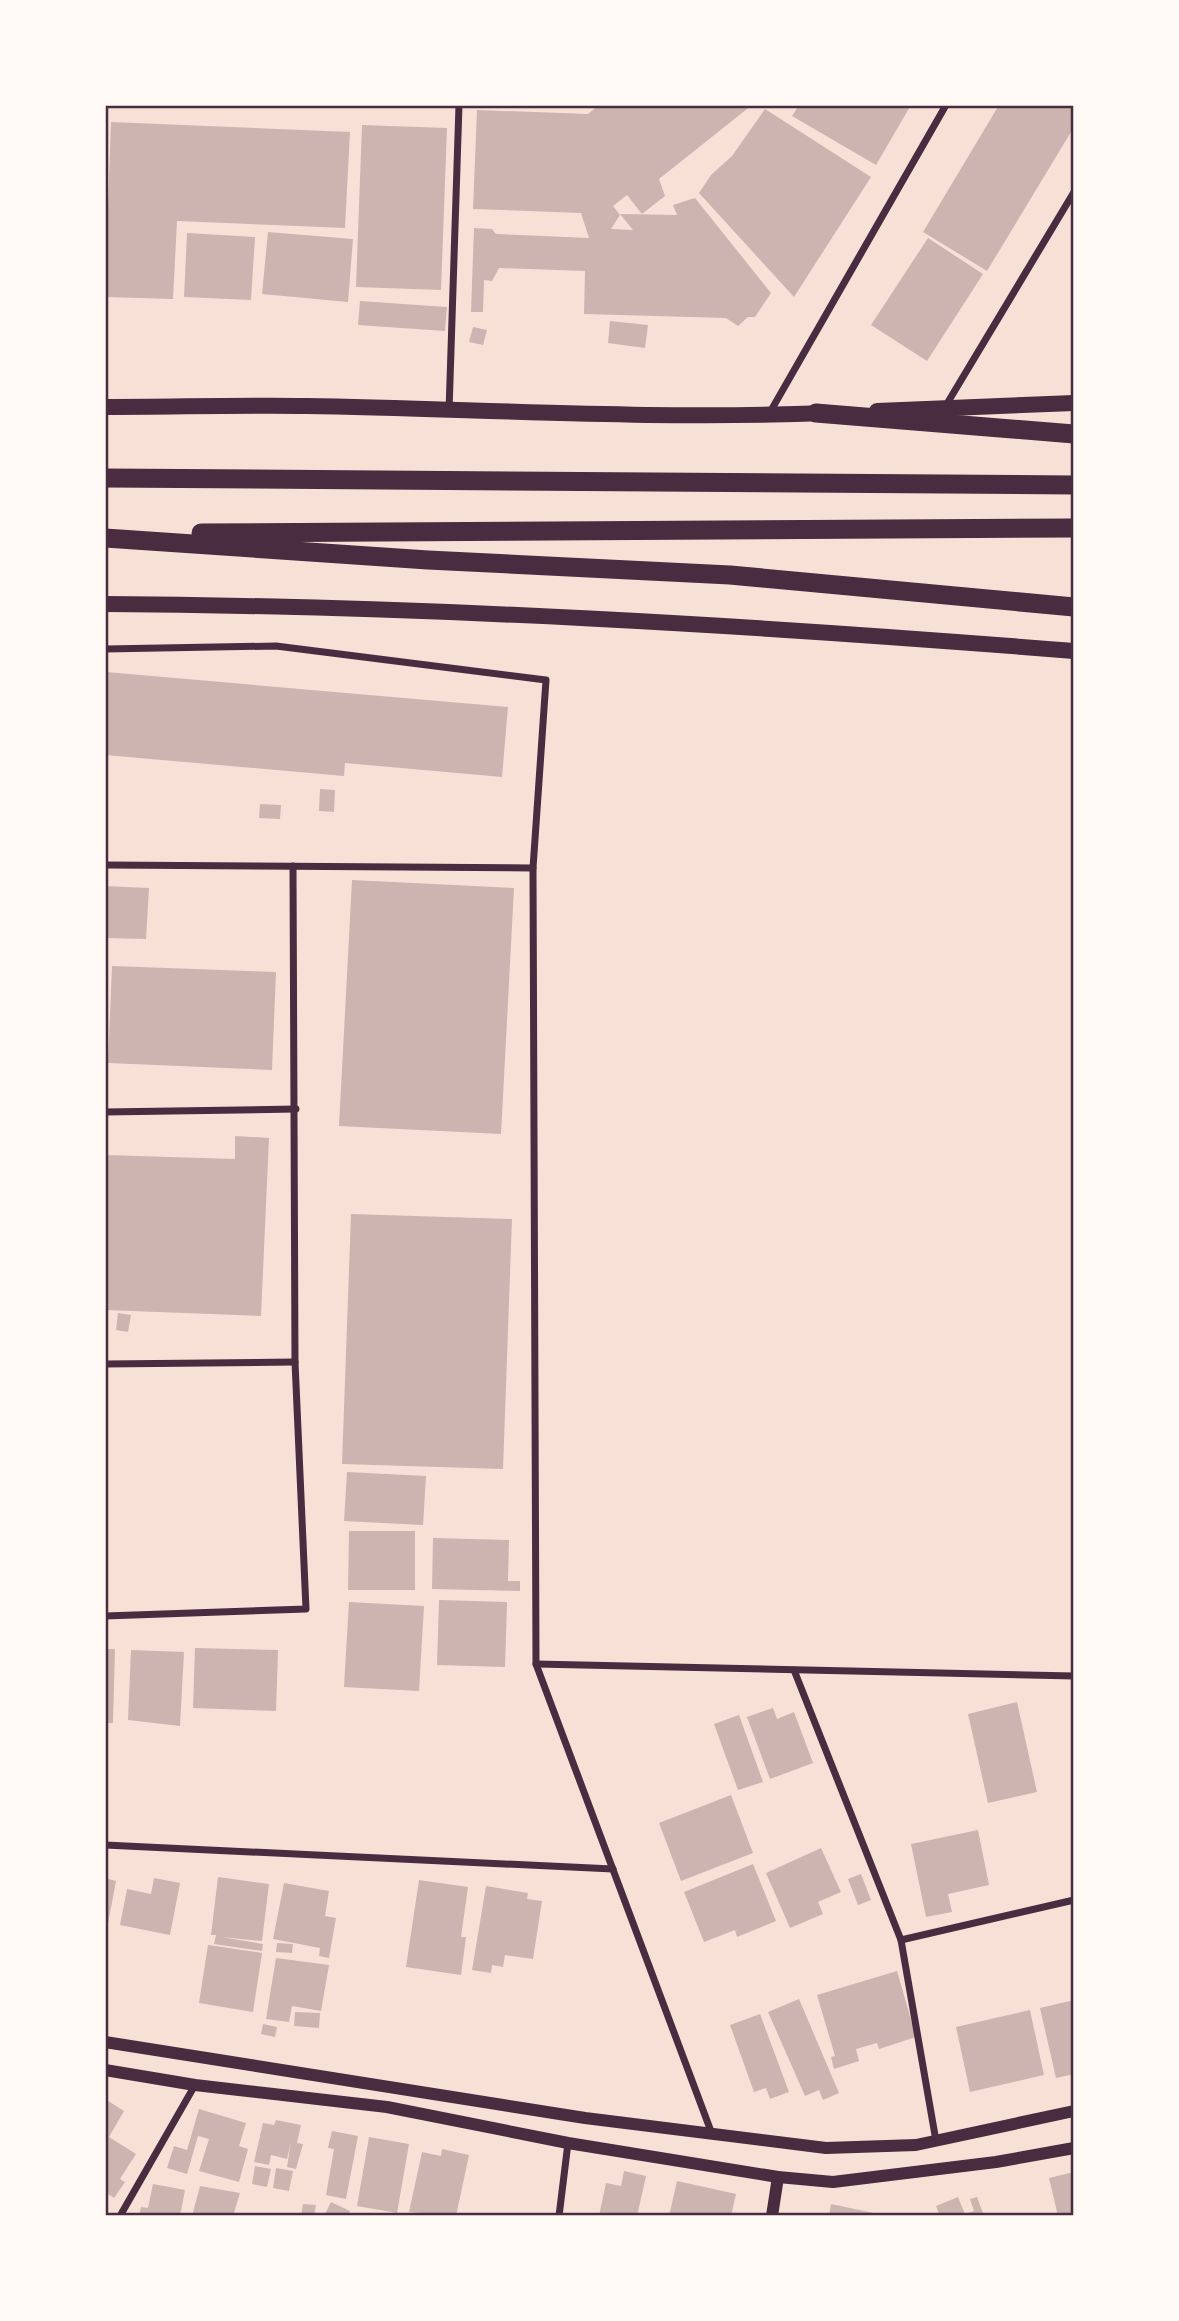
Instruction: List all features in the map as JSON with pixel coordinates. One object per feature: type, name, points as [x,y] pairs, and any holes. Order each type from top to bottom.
[{"type":"highway","points":[[816,413],[1074,434]]},
{"type":"highway","points":[[105,478],[1074,485]]},
{"type":"highway","points":[[105,536],[1074,528]]},
{"type":"highway","points":[[105,536],[428,560],[730,575],[1074,607]]},
{"type":"main road","points":[[105,407],[308,406],[449,412],[769,415],[1074,403]]},
{"type":"main road","points":[[105,604],[273,605],[635,619],[1074,651]]},
{"type":"street","points":[[449,412],[459,105]]},
{"type":"street","points":[[769,415],[946,105]]},
{"type":"street","points":[[944,408],[1074,192]]},
{"type":"street","points":[[105,649],[276,646],[547,680],[533,867],[536,1664],[712,2134]]},
{"type":"street","points":[[105,865],[533,867]]},
{"type":"street","points":[[105,1616],[306,1609],[295,1362],[293,866]]},
{"type":"street","points":[[105,1112],[296,1109]]},
{"type":"street","points":[[105,1364],[295,1362]]},
{"type":"street","points":[[536,1664],[1074,1676]]},
{"type":"street","points":[[794,1670],[901,1940],[936,2141]]},
{"type":"street","points":[[105,1845],[613,1869]]},
{"type":"street","points":[[901,1940],[1074,1900]]},
{"type":"street","points":[[105,2042],[585,2119],[826,2148],[916,2145],[1074,2111]]},
{"type":"street","points":[[105,2070],[195,2085],[387,2107],[568,2143],[778,2177],[833,2182],[996,2162],[1074,2148]]},
{"type":"street","points":[[120,2216],[195,2085]]},
{"type":"street","points":[[559,2216],[568,2143]]},
{"type":"street","points":[[772,2216],[778,2177]]},
{"type":"building","points":[[599,105],[752,105],[659,179],[665,196],[642,214],[627,195],[613,206],[620,215],[611,229],[633,230],[620,214],[677,215],[673,205],[695,198],[771,293],[755,317],[748,317],[738,326],[726,318],[584,314],[585,271],[499,268],[492,281],[484,280],[483,312],[471,312],[474,228],[492,229],[496,234],[589,238],[581,213],[473,209],[477,110],[588,114]]},
{"type":"building","points":[[799,105],[911,105],[876,165],[792,116]]},
{"type":"building","points":[[999,105],[1074,105],[1074,127],[987,271],[923,232]]},
{"type":"building","points":[[765,109],[871,177],[794,297],[699,193],[711,175],[732,156]]},
{"type":"building","points":[[111,122],[350,132],[345,228],[177,221],[173,299],[105,297]]},
{"type":"building","points":[[362,125],[447,128],[441,290],[356,287]]},
{"type":"building","points":[[268,232],[353,239],[348,302],[262,294]]},
{"type":"building","points":[[187,233],[255,237],[251,300],[184,297]]},
{"type":"building","points":[[928,238],[983,274],[927,361],[871,325]]},
{"type":"building","points":[[360,301],[447,307],[445,331],[358,325]]},
{"type":"building","points":[[610,321],[648,325],[645,348],[608,343]]},
{"type":"building","points":[[473,327],[487,330],[483,345],[469,342]]},
{"type":"building","points":[[106,672],[508,707],[502,777],[345,763],[344,776],[105,755]]},
{"type":"building","points":[[320,789],[335,790],[334,812],[319,811]]},
{"type":"building","points":[[260,804],[281,805],[280,819],[259,818]]},
{"type":"building","points":[[352,880],[514,888],[501,1134],[339,1126]]},
{"type":"building","points":[[105,886],[149,888],[146,939],[105,938]]},
{"type":"building","points":[[112,966],[276,972],[272,1070],[108,1063]]},
{"type":"building","points":[[235,1136],[269,1138],[261,1316],[105,1310],[105,1155],[235,1159]]},
{"type":"building","points":[[351,1214],[512,1219],[503,1469],[342,1464]]},
{"type":"building","points":[[118,1313],[131,1315],[128,1332],[116,1330]]},
{"type":"building","points":[[347,1472],[426,1476],[423,1525],[344,1521]]},
{"type":"building","points":[[349,1531],[415,1531],[415,1590],[348,1590]]},
{"type":"building","points":[[433,1538],[509,1540],[508,1581],[520,1581],[520,1591],[432,1589]]},
{"type":"building","points":[[439,1600],[507,1602],[505,1667],[437,1665]]},
{"type":"building","points":[[349,1602],[424,1606],[419,1691],[344,1687]]},
{"type":"building","points":[[195,1648],[278,1650],[276,1711],[193,1708]]},
{"type":"building","points":[[105,1649],[115,1649],[113,1723],[105,1723]]},
{"type":"building","points":[[131,1650],[184,1652],[180,1726],[128,1720]]},
{"type":"building","points":[[1017,1702],[1037,1792],[988,1803],[968,1714]]},
{"type":"building","points":[[773,1708],[777,1719],[794,1712],[813,1763],[770,1779],[747,1717]]},
{"type":"building","points":[[739,1715],[763,1782],[738,1790],[714,1724]]},
{"type":"building","points":[[731,1795],[753,1853],[681,1881],[659,1823]]},
{"type":"building","points":[[978,1830],[989,1885],[948,1894],[952,1912],[926,1917],[911,1844]]},
{"type":"building","points":[[821,1848],[841,1892],[818,1902],[823,1914],[790,1928],[766,1873]]},
{"type":"building","points":[[753,1864],[776,1921],[737,1937],[735,1930],[704,1942],[684,1892]]},
{"type":"building","points":[[861,1874],[871,1900],[858,1905],[848,1879]]},
{"type":"building","points":[[218,1877],[269,1884],[262,1941],[221,1937],[263,1944],[262,1951],[214,1944],[216,1935],[211,1935]]},
{"type":"building","points":[[105,1878],[116,1881],[106,1934],[105,1934]]},
{"type":"building","points":[[154,1878],[180,1883],[170,1935],[120,1925],[127,1889],[151,1894]]},
{"type":"building","points":[[419,1880],[468,1887],[461,1937],[466,1937],[461,1975],[406,1967]]},
{"type":"building","points":[[284,1883],[329,1891],[325,1916],[336,1918],[329,1958],[319,1956],[320,1948],[273,1939]]},
{"type":"building","points":[[486,1886],[528,1893],[527,1899],[542,1901],[533,1959],[505,1955],[503,1967],[492,1965],[491,1973],[472,1970]]},
{"type":"building","points":[[277,1943],[293,1944],[292,1953],[276,1952]]},
{"type":"building","points":[[208,1945],[262,1953],[253,2012],[199,2003]]},
{"type":"building","points":[[276,1958],[329,1965],[321,2011],[292,2006],[289,2022],[266,2019]]},
{"type":"building","points":[[897,1971],[916,2037],[879,2049],[877,2043],[856,2049],[859,2061],[834,2069],[831,2057],[835,2056],[817,1995]]},
{"type":"building","points":[[799,1999],[839,2093],[823,2100],[819,2090],[805,2096],[768,2012]]},
{"type":"building","points":[[1074,2000],[1074,2074],[1056,2078],[1040,2008]]},
{"type":"building","points":[[1030,2010],[1044,2075],[970,2092],[956,2027]]},
{"type":"building","points":[[295,2012],[320,2013],[319,2028],[294,2026]]},
{"type":"building","points":[[760,2014],[789,2092],[770,2099],[766,2088],[754,2092],[730,2025]]},
{"type":"building","points":[[263,2024],[277,2027],[275,2037],[261,2034]]},
{"type":"building","points":[[105,2099],[124,2111],[109,2137],[136,2154],[120,2179],[125,2182],[114,2198],[105,2192]]},
{"type":"building","points":[[199,2109],[246,2123],[239,2146],[248,2149],[239,2182],[199,2171],[209,2139],[198,2136],[187,2174],[167,2168],[174,2146],[187,2150]]},
{"type":"building","points":[[276,2120],[301,2125],[297,2143],[303,2144],[296,2169],[287,2167],[291,2141],[287,2159],[271,2155],[269,2165],[254,2162],[263,2123],[274,2125]]},
{"type":"building","points":[[332,2131],[358,2136],[346,2199],[326,2195],[334,2149],[328,2148]]},
{"type":"building","points":[[369,2137],[409,2144],[397,2213],[357,2206]]},
{"type":"building","points":[[442,2149],[469,2155],[456,2216],[409,2212],[422,2152],[441,2156]]},
{"type":"building","points":[[255,2166],[271,2169],[267,2187],[252,2184]]},
{"type":"building","points":[[276,2168],[293,2171],[289,2191],[273,2188]]},
{"type":"building","points":[[624,2171],[646,2176],[637,2216],[599,2216],[606,2183],[621,2186]]},
{"type":"building","points":[[1074,2172],[1074,2216],[1058,2216],[1049,2178]]},
{"type":"building","points":[[677,2181],[736,2194],[731,2216],[669,2216]]},
{"type":"building","points":[[153,2184],[185,2190],[180,2216],[139,2216],[141,2207],[148,2208]]},
{"type":"building","points":[[200,2186],[240,2193],[233,2216],[192,2216]]},
{"type":"building","points":[[958,2197],[965,2214],[974,2211],[970,2199],[977,2197],[984,2216],[940,2216],[936,2206]]},
{"type":"building","points":[[331,2202],[350,2211],[348,2216],[324,2216]]},
{"type":"building","points":[[303,2204],[316,2205],[314,2216],[301,2216]]},
{"type":"building","points":[[831,2204],[883,2215],[883,2216],[829,2216]]}]
